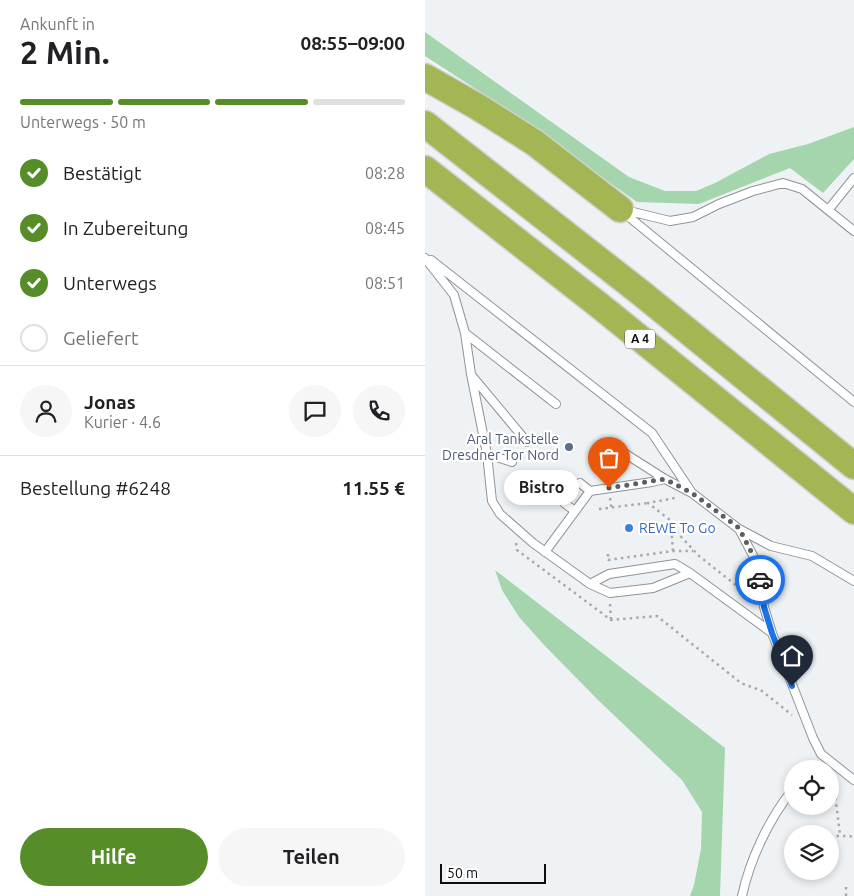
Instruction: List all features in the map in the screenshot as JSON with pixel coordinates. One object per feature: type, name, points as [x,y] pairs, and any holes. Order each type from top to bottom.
[{"type":"highway","points":[[425,77],[479,107],[535,143],[620,209]]},
{"type":"highway","name":"A 4","points":[[425,124],[641,293],[854,466]]},
{"type":"highway","name":"A 4","points":[[425,169],[607,312],[854,511]]},
{"type":"lane","points":[[829,209],[854,178]]},
{"type":"lane","points":[[620,209],[670,221],[693,217],[719,204],[753,191],[783,183],[802,189],[854,231]]},
{"type":"lane","points":[[620,209],[854,402]]},
{"type":"lane","points":[[425,257],[454,295],[465,333],[487,454],[492,502],[501,514],[514,528],[589,584],[610,593],[653,588],[690,573]]},
{"type":"lane","points":[[425,257],[651,433],[692,493]]},
{"type":"lane","points":[[465,333],[556,404]]},
{"type":"lane","points":[[471,374],[527,442]]},
{"type":"lane","points":[[609,444],[665,479],[692,493],[739,528],[771,546],[812,556],[854,581]]},
{"type":"lane","points":[[487,454],[512,462]]},
{"type":"lane","points":[[545,552],[590,491],[665,479]]},
{"type":"lane","points":[[580,483],[590,491]]},
{"type":"lane","points":[[564,503],[575,511]]},
{"type":"lane","points":[[739,528],[757,563],[764,607],[772,633],[821,754],[854,780]]},
{"type":"lane","points":[[589,584],[617,572],[675,564],[772,633]]},
{"type":"lane","points":[[839,772],[844,773]]},
{"type":"lane","points":[[741,896],[756,855],[784,803]]},
{"type":"path","points":[[599,510],[675,498]]},
{"type":"path","points":[[648,503],[669,520],[673,551]]},
{"type":"path","points":[[671,526],[694,551],[764,607]]},
{"type":"path","points":[[514,528],[517,550],[611,620],[657,616],[741,683],[762,691],[794,717]]},
{"type":"path","points":[[608,560],[673,551],[694,551]]},
{"type":"path","points":[[838,815],[840,835],[854,838]]},
{"type":"path","points":[[846,887],[847,896]]},
{"type":"green space","points":[[425,32],[629,177],[665,191],[696,191],[769,154],[808,144],[854,127],[854,159],[823,193],[790,168],[699,204],[637,202],[496,102],[425,56]]},
{"type":"green space","points":[[495,570],[725,748],[720,896],[690,896],[701,849],[702,812],[682,780],[598,700],[519,617],[502,590]]},
{"type":"way so far","points":[[609,488],[665,479],[692,493],[739,528],[757,563],[760,580]]},
{"type":"place","name":"Aral Tankstelle Dresdner Tor Nord","points":[[569,447]]},
{"type":"place","name":"Bistro","points":[[609,488]]},
{"type":"place","name":"REWE To Go","points":[[629,528]]},
{"type":"route","points":[[760,580],[764,607],[792,686]]}]
